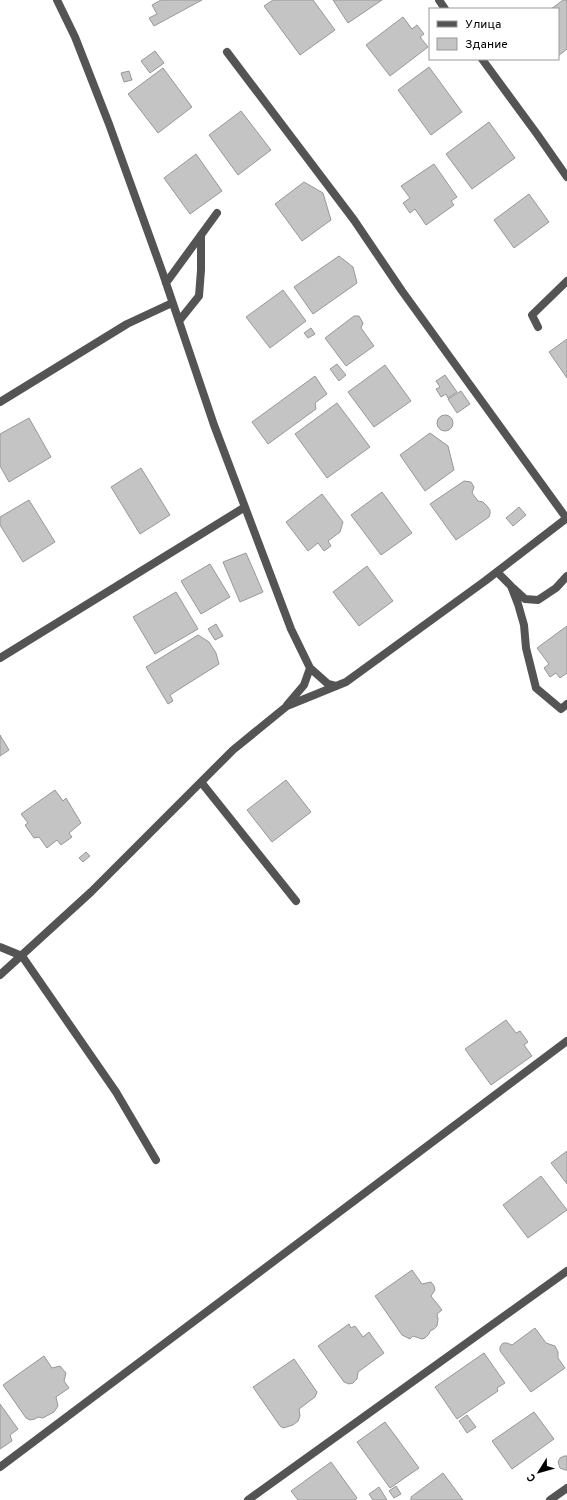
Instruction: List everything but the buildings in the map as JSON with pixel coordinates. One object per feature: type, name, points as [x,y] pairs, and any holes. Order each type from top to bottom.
[{"type":"street","points":[[57,0],[75,37],[108,124],[166,283],[214,425],[291,629],[310,668],[328,684],[336,686]]},
{"type":"street","points":[[227,52],[354,220],[402,292],[567,519],[346,682],[287,706]]},
{"type":"street","points":[[483,60],[567,177]]},
{"type":"street","points":[[166,283],[217,213]]},
{"type":"street","points":[[178,321],[199,296],[201,235]]},
{"type":"street","points":[[538,327],[532,315],[567,281]]},
{"type":"street","points":[[0,402],[126,324],[172,303]]},
{"type":"street","points":[[0,658],[245,507]]},
{"type":"street","points":[[497,572],[525,599],[538,600],[556,588],[567,576]]},
{"type":"street","points":[[511,586],[524,625],[526,648],[536,688],[561,709],[567,704]]},
{"type":"street","points":[[0,975],[91,892],[233,750],[287,706],[304,685],[310,668]]},
{"type":"street","points":[[201,782],[296,901]]},
{"type":"street","points":[[0,947],[22,956],[116,1092],[156,1160]]},
{"type":"street","points":[[0,1467],[567,1040]]},
{"type":"street","points":[[248,1500],[567,1272]]},
{"type":"street","points":[[550,1500],[567,1488]]}]
